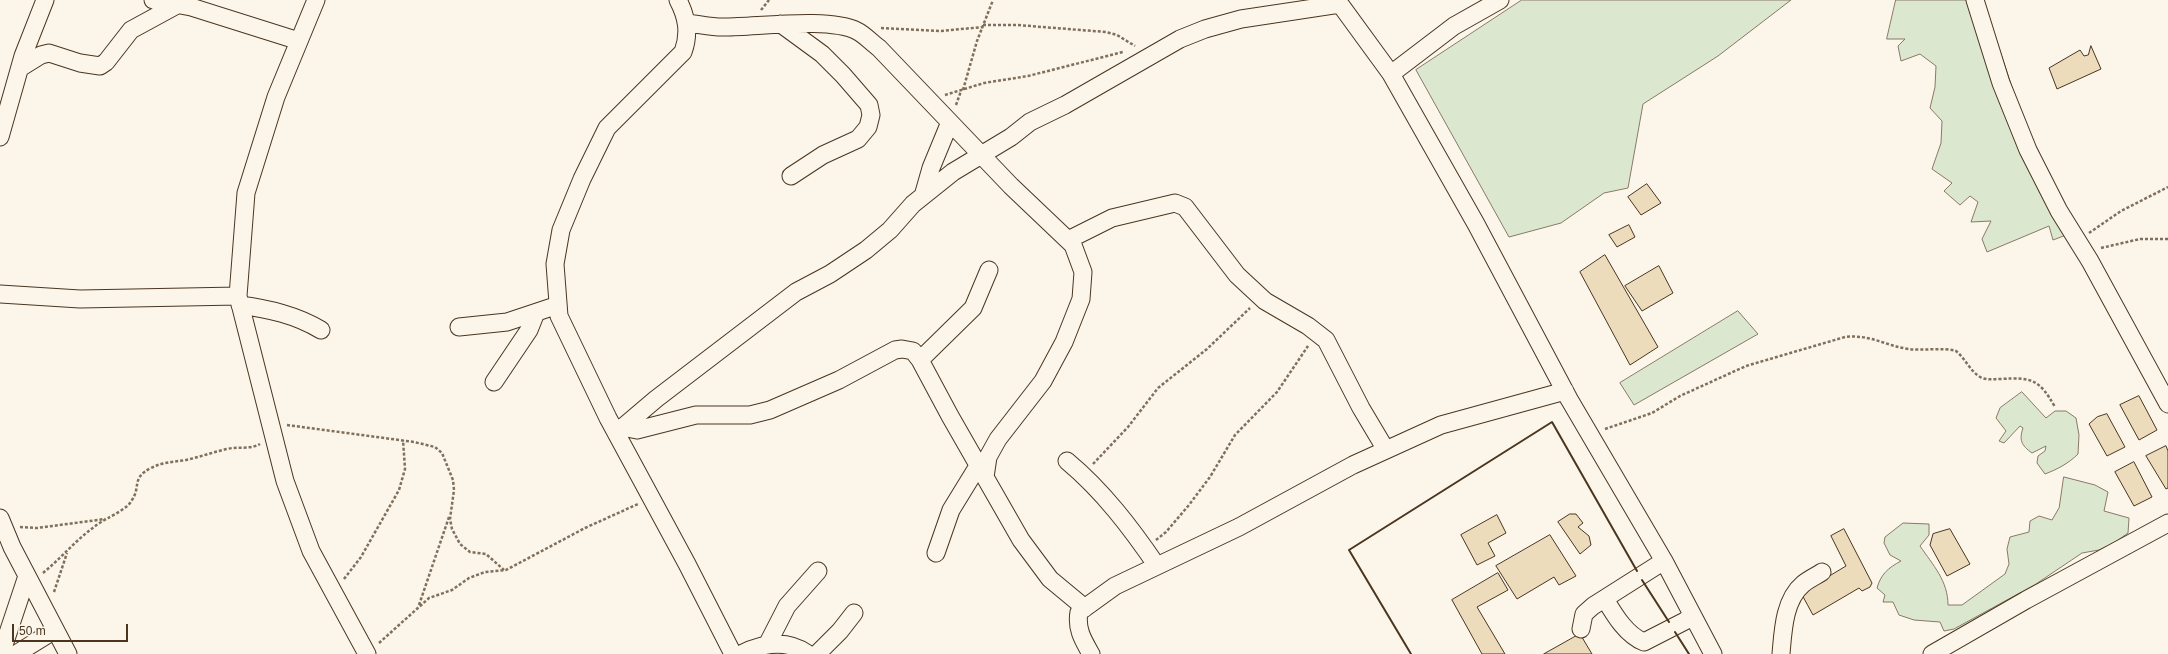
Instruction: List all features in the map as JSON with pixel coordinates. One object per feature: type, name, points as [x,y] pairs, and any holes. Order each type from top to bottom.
[{"type":"street","points":[[0,137],[3,115],[45,0]]},
{"type":"street","points":[[154,0],[191,7],[299,41]]},
{"type":"street","points":[[316,0],[276,97],[246,193],[239,301],[285,481],[311,551],[367,651]]},
{"type":"street","points":[[678,0],[686,23],[688,39],[683,52],[607,128],[582,179],[561,230],[555,264],[558,305],[559,316],[619,430],[651,498],[733,654]]},
{"type":"street","points":[[1391,74],[1454,26],[1500,0]]},
{"type":"street","points":[[1975,0],[2001,83],[2028,150],[2059,211],[2080,245],[2168,404]]},
{"type":"street","points":[[619,430],[656,399],[796,292],[814,281],[830,274],[866,250],[890,230],[923,196],[954,172],[1011,137],[1030,122],[1065,105],[1180,39],[1205,29],[1241,19],[1339,2],[1391,74],[1476,224],[1589,434],[1664,561],[1691,616],[1713,654]]},
{"type":"street","points":[[20,68],[41,55],[49,53],[80,63],[100,66],[106,62],[130,30],[177,5]]},
{"type":"street","points":[[686,23],[724,28],[781,24],[838,26],[857,31],[879,48],[1011,186],[1073,244],[1083,272],[1081,299],[1064,342],[1043,382],[998,439],[981,472],[951,510],[936,553]]},
{"type":"street","points":[[781,24],[822,54],[844,75],[869,105],[871,115],[868,128],[858,140],[823,154],[791,176]]},
{"type":"street","points":[[923,196],[931,168],[950,122]]},
{"type":"street","points":[[1068,240],[1112,218],[1175,203],[1182,204],[1189,210],[1237,275],[1261,298],[1326,340],[1361,408],[1386,450]]},
{"type":"street","points":[[920,360],[973,308],[989,270]]},
{"type":"street","points":[[0,294],[80,299],[239,301],[304,320],[321,330]]},
{"type":"street","points":[[459,327],[508,322],[558,305]]},
{"type":"street","points":[[494,382],[529,330],[535,314]]},
{"type":"street","points":[[619,430],[636,430],[696,415],[750,416],[770,410],[839,380],[895,350],[902,349],[913,351],[920,360],[981,472],[1021,540],[1050,578],[1085,608]]},
{"type":"street","points":[[1091,654],[1079,632],[1077,621],[1079,612],[1115,586],[1239,527],[1353,465],[1441,425],[1565,391]]},
{"type":"street","points":[[1067,462],[1083,474],[1100,492],[1146,549],[1157,566]]},
{"type":"street","points":[[2,522],[28,580],[68,654]]},
{"type":"street","points":[[1932,654],[2026,600],[2168,523]]},
{"type":"street","points":[[1581,629],[1584,614],[1593,606],[1664,561]]},
{"type":"street","points":[[767,645],[787,606],[818,571]]},
{"type":"street","points":[[1780,654],[1787,612],[1792,598],[1803,584],[1822,572]]},
{"type":"street","points":[[1,654],[28,580]]},
{"type":"street","points":[[1605,599],[1614,615],[1629,632],[1644,642],[1684,622],[1691,616]]},
{"type":"street","points":[[817,654],[840,631],[854,613]]},
{"type":"street","points":[[16,654],[52,626]]},
{"type":"street","points":[[741,654],[757,646],[767,645],[790,646],[808,654]]},
{"type":"path","points":[[963,90],[983,26],[993,0]]},
{"type":"path","points":[[857,31],[903,28],[941,31],[983,26],[1017,25],[1106,32],[1117,35],[1138,48],[1134,49]]},
{"type":"path","points":[[929,99],[984,83],[1028,76],[1129,50]]},
{"type":"path","points":[[2080,245],[2121,211],[2168,187]]},
{"type":"path","points":[[2080,245],[2101,248],[2140,239],[2168,239]]},
{"type":"path","points":[[1083,474],[1128,427],[1158,388],[1208,349],[1261,298]]},
{"type":"path","points":[[1146,549],[1166,532],[1189,505],[1235,435],[1277,392],[1317,333]]},
{"type":"path","points":[[1589,434],[1652,413],[1680,396],[1746,366],[1845,337],[1858,336],[1907,349],[1926,351],[1956,351],[1973,371],[1983,378],[1989,380],[2016,378],[2037,382],[2046,390],[2055,407]]},
{"type":"path","points":[[28,580],[67,552],[82,536],[132,501],[137,480],[142,473],[150,468],[160,464],[208,455],[228,448],[254,447],[272,428],[403,440],[430,445],[442,452],[453,480],[454,490],[451,513],[452,530],[460,544],[470,552],[486,554],[504,570]]},
{"type":"path","points":[[332,590],[347,576],[361,557],[399,490],[405,469],[403,440]]},
{"type":"path","points":[[367,651],[410,616],[429,598],[452,590],[469,578],[485,572],[504,570],[585,528],[651,498]]},
{"type":"path","points":[[419,606],[451,513]]},
{"type":"path","points":[[2,522],[37,528],[105,519]]},
{"type":"path","points":[[52,626],[55,588],[67,552]]},
{"type":"green space","points":[[1522,0],[1791,0],[1718,56],[1643,104],[1628,188],[1604,193],[1561,223],[1509,237],[1416,70]]},
{"type":"green space","points":[[1896,0],[1983,0],[2030,141],[2074,232],[2053,240],[2049,226],[1987,252],[1982,239],[1991,221],[1971,222],[1978,202],[1970,196],[1960,205],[1944,191],[1952,183],[1932,169],[1941,143],[1942,121],[1930,108],[1935,87],[1936,66],[1920,54],[1901,61],[1898,46],[1905,39],[1887,39]]},
{"type":"green space","points":[[1738,311],[1758,334],[1634,405],[1620,383]]},
{"type":"green space","points":[[2022,392],[2046,418],[2055,411],[2066,411],[2076,418],[2079,435],[2078,454],[2063,466],[2045,474],[2037,463],[2038,456],[2045,451],[2046,446],[2032,453],[2028,450],[2023,445],[2021,439],[2023,428],[2020,426],[2004,443],[1999,441],[2006,431],[1996,418],[2000,408]]},
{"type":"green space","points":[[2064,477],[2095,485],[2108,492],[2104,511],[2129,518],[2128,533],[2114,543],[2099,550],[2082,553],[2036,584],[1954,629],[1944,631],[1940,622],[1914,620],[1899,615],[1893,602],[1883,602],[1885,595],[1877,588],[1879,583],[1892,566],[1901,561],[1890,555],[1884,543],[1885,537],[1903,523],[1929,524],[1929,535],[1920,546],[1943,581],[1948,605],[1962,605],[2005,574],[2009,564],[2007,549],[2010,537],[2029,532],[2030,521],[2039,516],[2052,520],[2059,508]]},
{"type":"building","points":[[2091,46],[2101,69],[2057,89],[2049,68],[2080,50],[2084,56],[2088,55]]},
{"type":"building","points":[[1647,184],[1661,203],[1641,215],[1628,197]]},
{"type":"building","points":[[1629,225],[1635,237],[1617,247],[1609,235]]},
{"type":"building","points":[[1605,255],[1658,347],[1630,365],[1580,272]]},
{"type":"building","points":[[1659,266],[1673,293],[1642,311],[1625,286]]},
{"type":"building","points":[[2139,396],[2157,430],[2139,440],[2120,405]]},
{"type":"building","points":[[2107,414],[2125,447],[2107,456],[2089,424],[2097,417]]},
{"type":"building","points":[[2166,446],[2168,451],[2168,488],[2166,489],[2146,456]]},
{"type":"building","points":[[2134,462],[2152,497],[2134,506],[2115,472]]},
{"type":"building","points":[[1570,514],[1576,514],[1583,523],[1578,527],[1589,536],[1591,545],[1580,554],[1558,522]]},
{"type":"building","points":[[1497,515],[1506,533],[1488,543],[1495,556],[1477,565],[1461,535]]},
{"type":"building","points":[[1844,529],[1872,583],[1870,587],[1862,591],[1859,588],[1813,615],[1801,593],[1846,566],[1831,536]]},
{"type":"building","points":[[1950,529],[1970,564],[1947,576],[1930,545],[1933,534]]},
{"type":"building","points":[[1550,535],[1576,576],[1559,585],[1554,577],[1517,599],[1496,566]]},
{"type":"building","points":[[1498,573],[1508,590],[1477,607],[1505,654],[1482,654],[1452,600]]},
{"type":"building","points":[[1580,634],[1592,654],[1544,654]]},
{"type":"wall","points":[[1411,654],[1349,550],[1552,422],[1637,571]]},
{"type":"wall","points":[[1642,580],[1669,622]]},
{"type":"wall","points":[[1675,632],[1689,654]]}]
